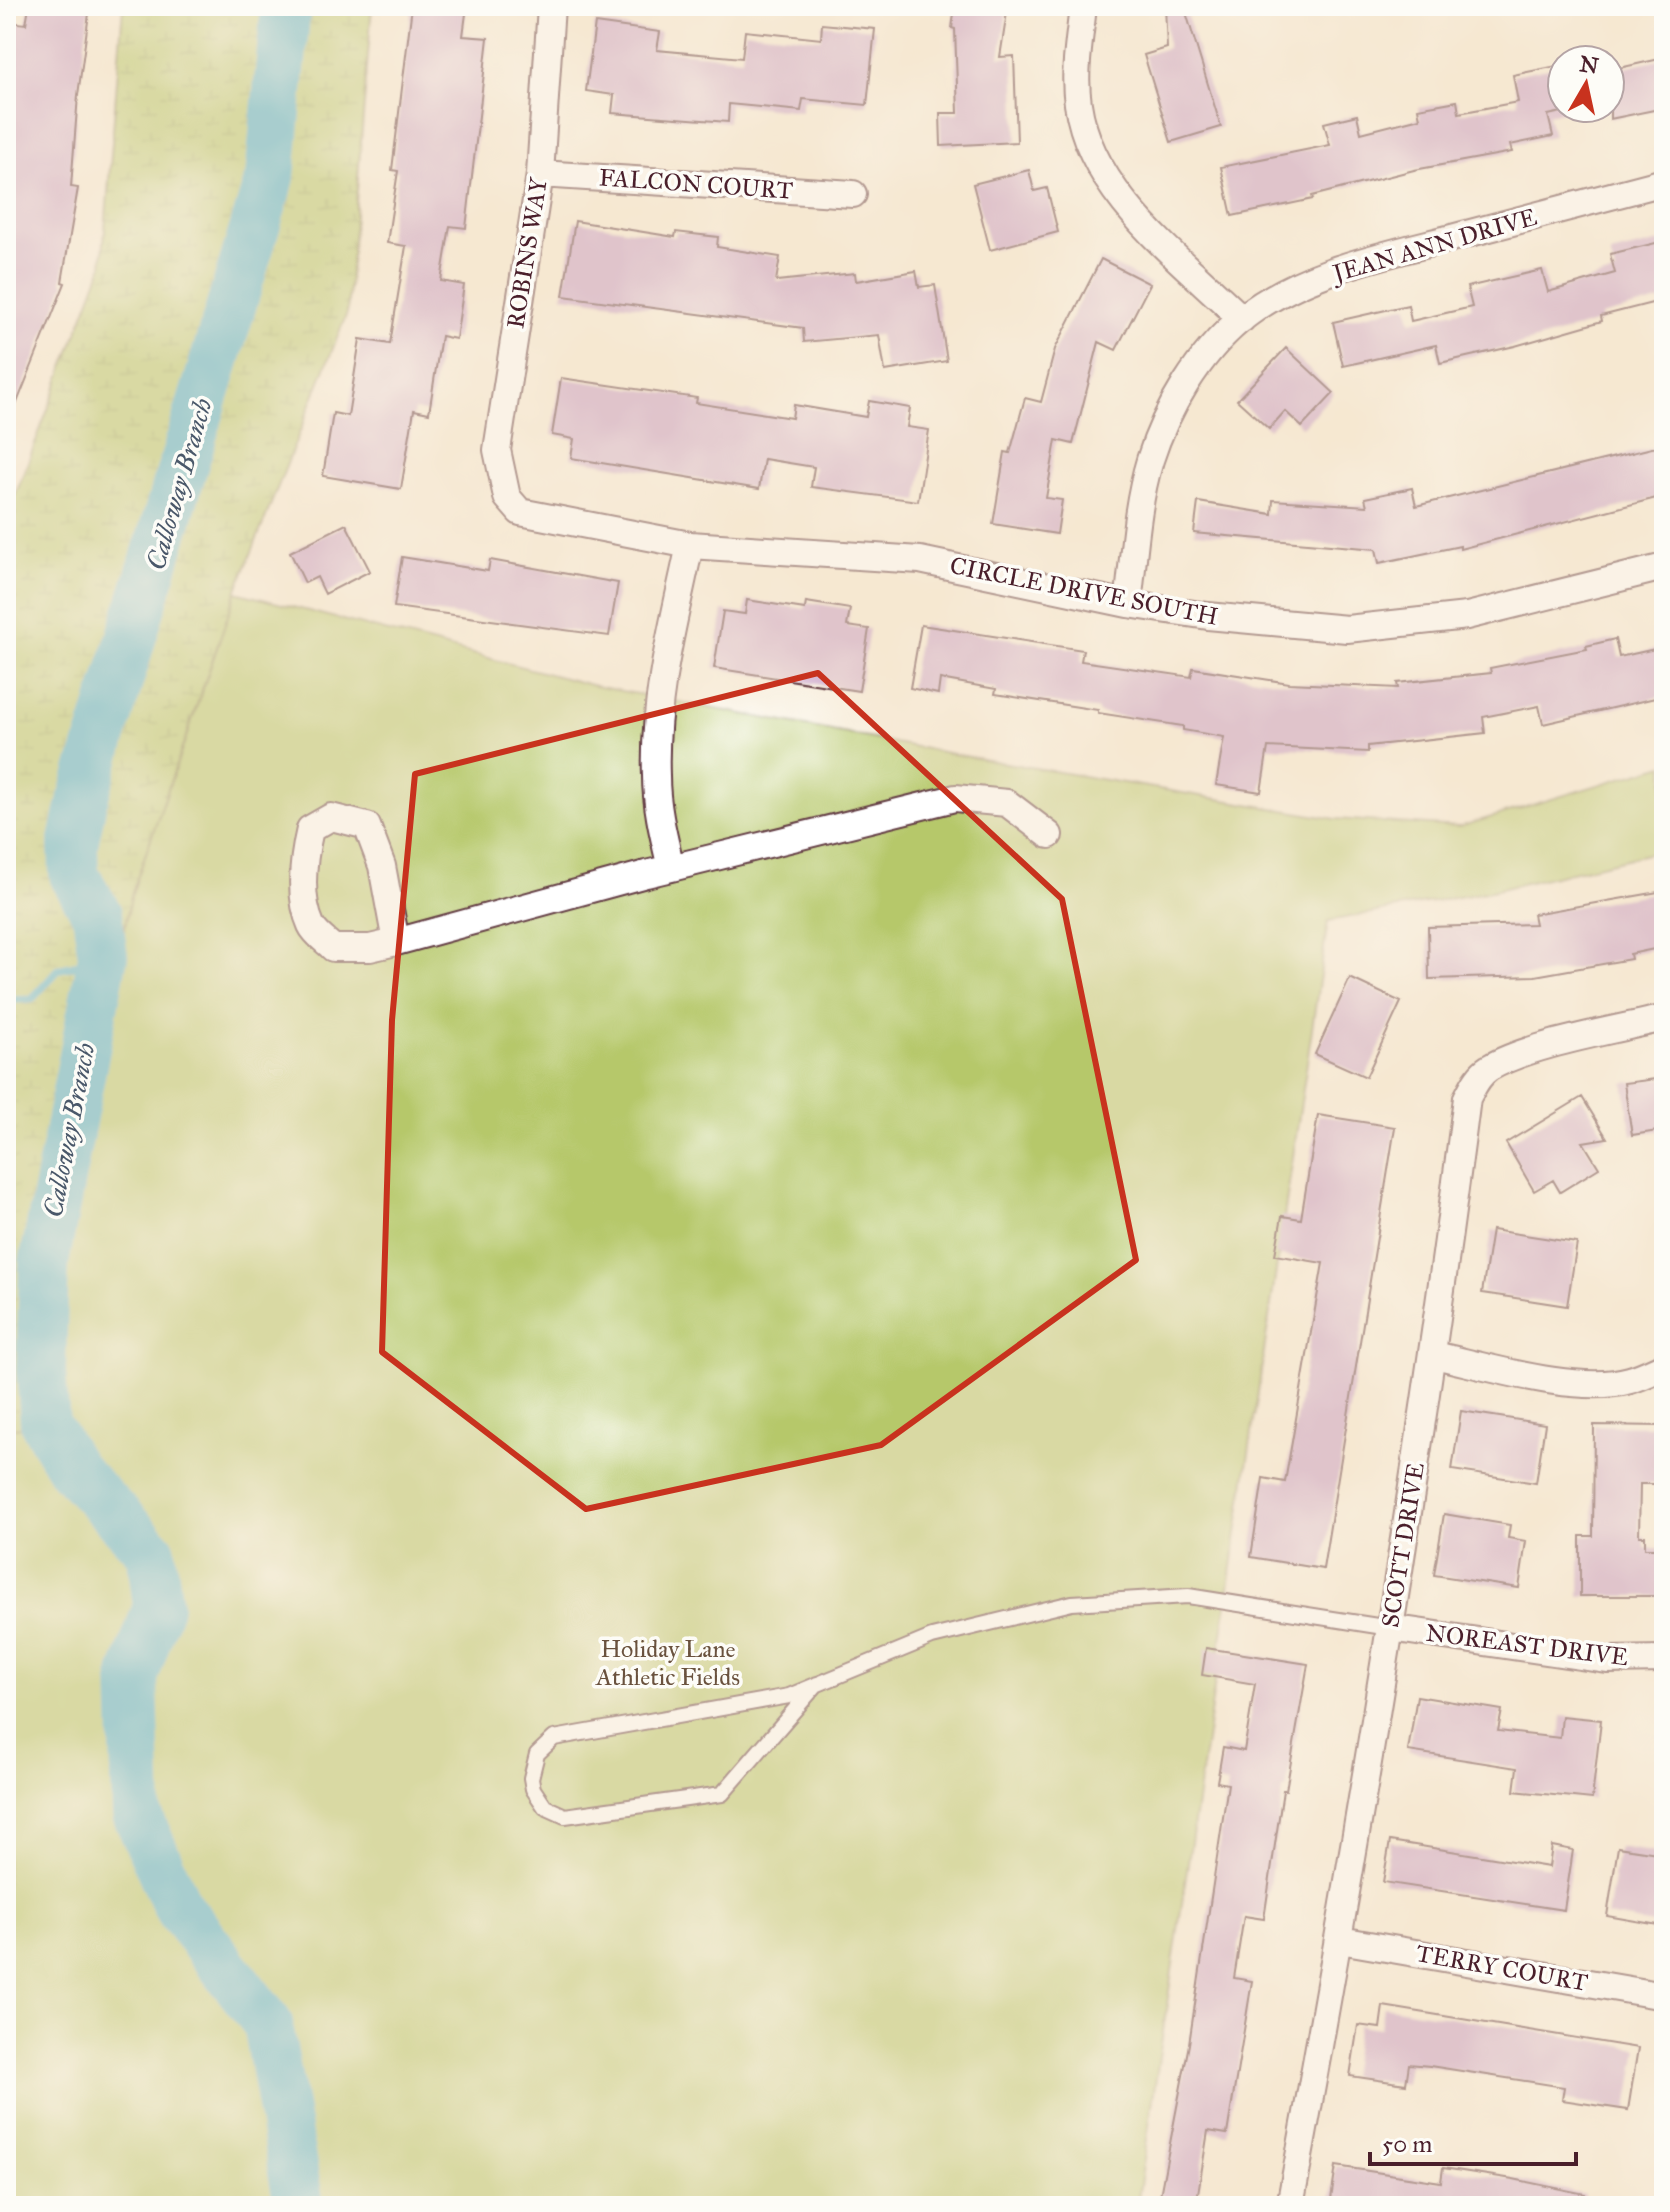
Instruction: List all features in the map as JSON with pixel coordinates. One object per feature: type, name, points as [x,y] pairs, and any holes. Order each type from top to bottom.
[{"type":"street","name":"ROBINS WAY","points":[[507,497],[497,450],[540,174],[551,6]]},
{"type":"street","points":[[1083,6],[1077,100],[1083,131],[1115,194],[1242,319]]},
{"type":"street","name":"FALCON COURT","points":[[540,174],[853,194]]},
{"type":"street","name":"JEAN ANN DRIVE","points":[[1128,604],[1141,501],[1168,415],[1209,349],[1242,319],[1280,294],[1367,260],[1664,182]]},
{"type":"street","name":"CIRCLE DRIVE SOUTH","points":[[507,497],[520,512],[690,545],[920,560],[1128,604],[1208,616],[1347,629],[1467,616],[1664,567]]},
{"type":"street","points":[[671,868],[655,778],[662,680],[690,545]]},
{"type":"street","points":[[396,942],[382,866],[367,826],[331,817],[310,829],[303,857],[305,903],[312,928],[333,948],[370,948],[396,942],[671,868],[955,798],[1007,803],[1049,835]]},
{"type":"street","name":"SCOTT DRIVE","points":[[1290,2206],[1340,1940],[1434,1355],[1467,1098],[1479,1077],[1490,1068],[1550,1046],[1664,1018]]},
{"type":"street","points":[[1434,1355],[1544,1379],[1597,1383],[1627,1381],[1664,1366]]},
{"type":"street","name":"NOREAST DRIVE","points":[[1390,1628],[1607,1660],[1664,1659]]},
{"type":"street","name":"TERRY COURT","points":[[1340,1940],[1664,1996]]},
{"type":"lane","points":[[817,1684],[722,1794],[575,1817],[545,1807],[533,1789],[531,1778],[537,1754],[554,1738],[789,1696],[817,1684],[932,1637],[1072,1603],[1188,1596],[1390,1628]]},
{"type":"highlighted area","points":[[818,673],[1062,899],[1136,1260],[881,1445],[586,1509],[382,1352],[392,1020],[415,774]]},
{"type":"green space","points":[[123,6],[372,6],[347,313],[236,592],[131,896],[58,1256],[57,1422],[6,1429],[6,520],[102,267]]},
{"type":"green space","name":"Holiday Lane Athletic Fields","points":[[236,592],[595,686],[958,755],[1336,819],[1459,827],[1664,765],[1664,850],[1496,890],[1328,921],[1137,2206],[6,2206],[6,1429],[57,1421],[58,1256],[131,896]]},
{"type":"building","points":[[29,6],[90,6],[78,95],[71,187],[78,188],[62,282],[65,283],[8,425],[6,43],[8,22],[26,24]]},
{"type":"building","points":[[412,6],[467,6],[463,36],[488,38],[466,228],[450,226],[441,281],[464,285],[456,339],[441,336],[429,413],[414,410],[401,489],[323,476],[333,413],[348,416],[360,339],[390,344],[406,246],[387,243],[398,171],[392,170]]},
{"type":"building","points":[[955,6],[1008,6],[1000,57],[1014,56],[1017,142],[941,146],[940,113],[958,113],[955,29],[952,28]]},
{"type":"building","points":[[1165,6],[1184,6],[1221,127],[1171,142],[1144,55],[1167,48]]},
{"type":"building","points":[[595,23],[660,32],[657,50],[742,58],[745,31],[821,39],[822,24],[875,29],[867,105],[803,99],[801,111],[729,104],[728,122],[612,113],[614,95],[586,91]]},
{"type":"building","points":[[1664,58],[1664,108],[1626,116],[1626,66]]},
{"type":"building","points":[[1546,68],[1546,124],[1550,124],[1553,136],[1510,145],[1512,152],[1414,170],[1312,196],[1313,199],[1232,216],[1221,167],[1330,145],[1324,123],[1357,115],[1361,133],[1420,118],[1418,108],[1457,101],[1459,113],[1518,102],[1513,75]]},
{"type":"building","points":[[1029,170],[1034,191],[1047,188],[1058,232],[990,250],[973,184]]},
{"type":"building","points":[[575,221],[675,237],[676,232],[718,237],[717,247],[780,257],[776,281],[855,273],[856,281],[916,271],[919,287],[935,285],[947,361],[885,371],[879,335],[804,342],[803,328],[563,296]]},
{"type":"building","points":[[1664,241],[1664,300],[1601,316],[1602,321],[1515,346],[1440,363],[1436,345],[1343,366],[1333,322],[1408,305],[1411,321],[1472,307],[1467,287],[1542,270],[1548,292],[1615,273],[1610,254]]},
{"type":"building","points":[[1101,259],[1150,284],[1116,350],[1099,342],[1073,444],[1056,440],[1046,498],[1062,500],[1057,534],[993,524],[1005,452],[1010,453],[1025,398],[1041,402],[1055,349]]},
{"type":"building","points":[[1286,348],[1334,393],[1302,427],[1285,411],[1269,429],[1237,400]]},
{"type":"building","points":[[561,378],[697,398],[696,403],[792,418],[794,405],[866,417],[869,401],[910,408],[907,427],[929,430],[918,501],[811,487],[814,467],[764,459],[759,489],[571,458],[574,439],[552,435]]},
{"type":"building","points":[[1664,445],[1664,496],[1460,549],[1460,546],[1379,563],[1376,549],[1194,533],[1198,502],[1272,514],[1273,500],[1367,506],[1365,498],[1412,488],[1416,506]]},
{"type":"building","points":[[346,524],[370,571],[325,594],[317,577],[305,583],[290,552]]},
{"type":"building","points":[[402,557],[488,571],[490,560],[618,583],[609,636],[394,607]]},
{"type":"building","points":[[747,600],[805,609],[806,602],[850,609],[847,626],[869,629],[859,691],[714,668],[723,611],[745,614]]},
{"type":"building","points":[[921,625],[1083,650],[1081,661],[1191,677],[1193,668],[1289,683],[1398,688],[1397,683],[1491,673],[1490,668],[1587,649],[1586,646],[1615,639],[1619,657],[1664,647],[1664,696],[1543,724],[1539,706],[1483,717],[1485,733],[1368,746],[1368,752],[1268,747],[1261,792],[1216,785],[1224,737],[1183,730],[1183,726],[1098,713],[1098,710],[995,694],[996,689],[940,679],[938,694],[910,688]]},
{"type":"building","points":[[1664,891],[1664,947],[1630,954],[1631,959],[1535,976],[1429,979],[1428,927],[1535,924],[1533,914]]},
{"type":"building","points":[[1350,978],[1401,1002],[1366,1077],[1315,1054]]},
{"type":"building","points":[[1664,1078],[1664,1130],[1632,1135],[1624,1083]]},
{"type":"building","points":[[1582,1097],[1607,1138],[1583,1142],[1599,1168],[1560,1192],[1553,1180],[1534,1191],[1506,1143]]},
{"type":"building","points":[[1318,1115],[1395,1127],[1323,1569],[1251,1557],[1263,1478],[1285,1482],[1323,1263],[1275,1255],[1282,1216],[1301,1219]]},
{"type":"building","points":[[1492,1230],[1577,1243],[1567,1306],[1482,1293]]},
{"type":"building","points":[[1461,1411],[1545,1424],[1536,1483],[1452,1470]]},
{"type":"building","points":[[1594,1425],[1664,1426],[1664,1484],[1640,1484],[1639,1536],[1645,1536],[1645,1548],[1664,1548],[1664,1596],[1580,1596],[1580,1536],[1593,1536]]},
{"type":"building","points":[[1444,1514],[1510,1525],[1508,1538],[1526,1541],[1519,1588],[1434,1575]]},
{"type":"building","points":[[1206,1648],[1308,1664],[1286,1790],[1283,1790],[1264,1919],[1244,1916],[1234,1978],[1252,1981],[1227,2134],[1208,2131],[1196,2206],[1158,2206],[1189,2044],[1228,1784],[1217,1782],[1223,1747],[1244,1751],[1255,1684],[1202,1675]]},
{"type":"building","points":[[1417,1696],[1502,1710],[1498,1731],[1560,1738],[1562,1716],[1601,1720],[1592,1799],[1514,1791],[1517,1768],[1408,1751]]},
{"type":"building","points":[[1390,1841],[1549,1867],[1552,1846],[1573,1850],[1564,1910],[1383,1882]]},
{"type":"building","points":[[1618,1847],[1664,1854],[1664,1926],[1607,1916]]},
{"type":"building","points":[[1383,2006],[1638,2048],[1628,2110],[1562,2100],[1564,2087],[1430,2066],[1409,2064],[1406,2084],[1350,2076],[1358,2025],[1380,2028]]},
{"type":"building","points":[[1336,2166],[1441,2182],[1443,2168],[1513,2179],[1585,2194],[1584,2206],[1425,2206],[1401,2202],[1401,2206],[1330,2206]]},
{"type":"waterway","name":"Calloway Branch","points":[[286,6],[270,177],[82,802],[73,845],[74,875],[97,914],[103,956],[44,1263],[41,1371],[45,1423],[72,1469],[151,1552],[158,1606],[133,1678],[137,1814],[178,1907],[268,2024],[299,2206]]},
{"type":"waterway","points":[[6,1000],[32,999],[59,969],[76,965],[93,974],[98,981]]}]
